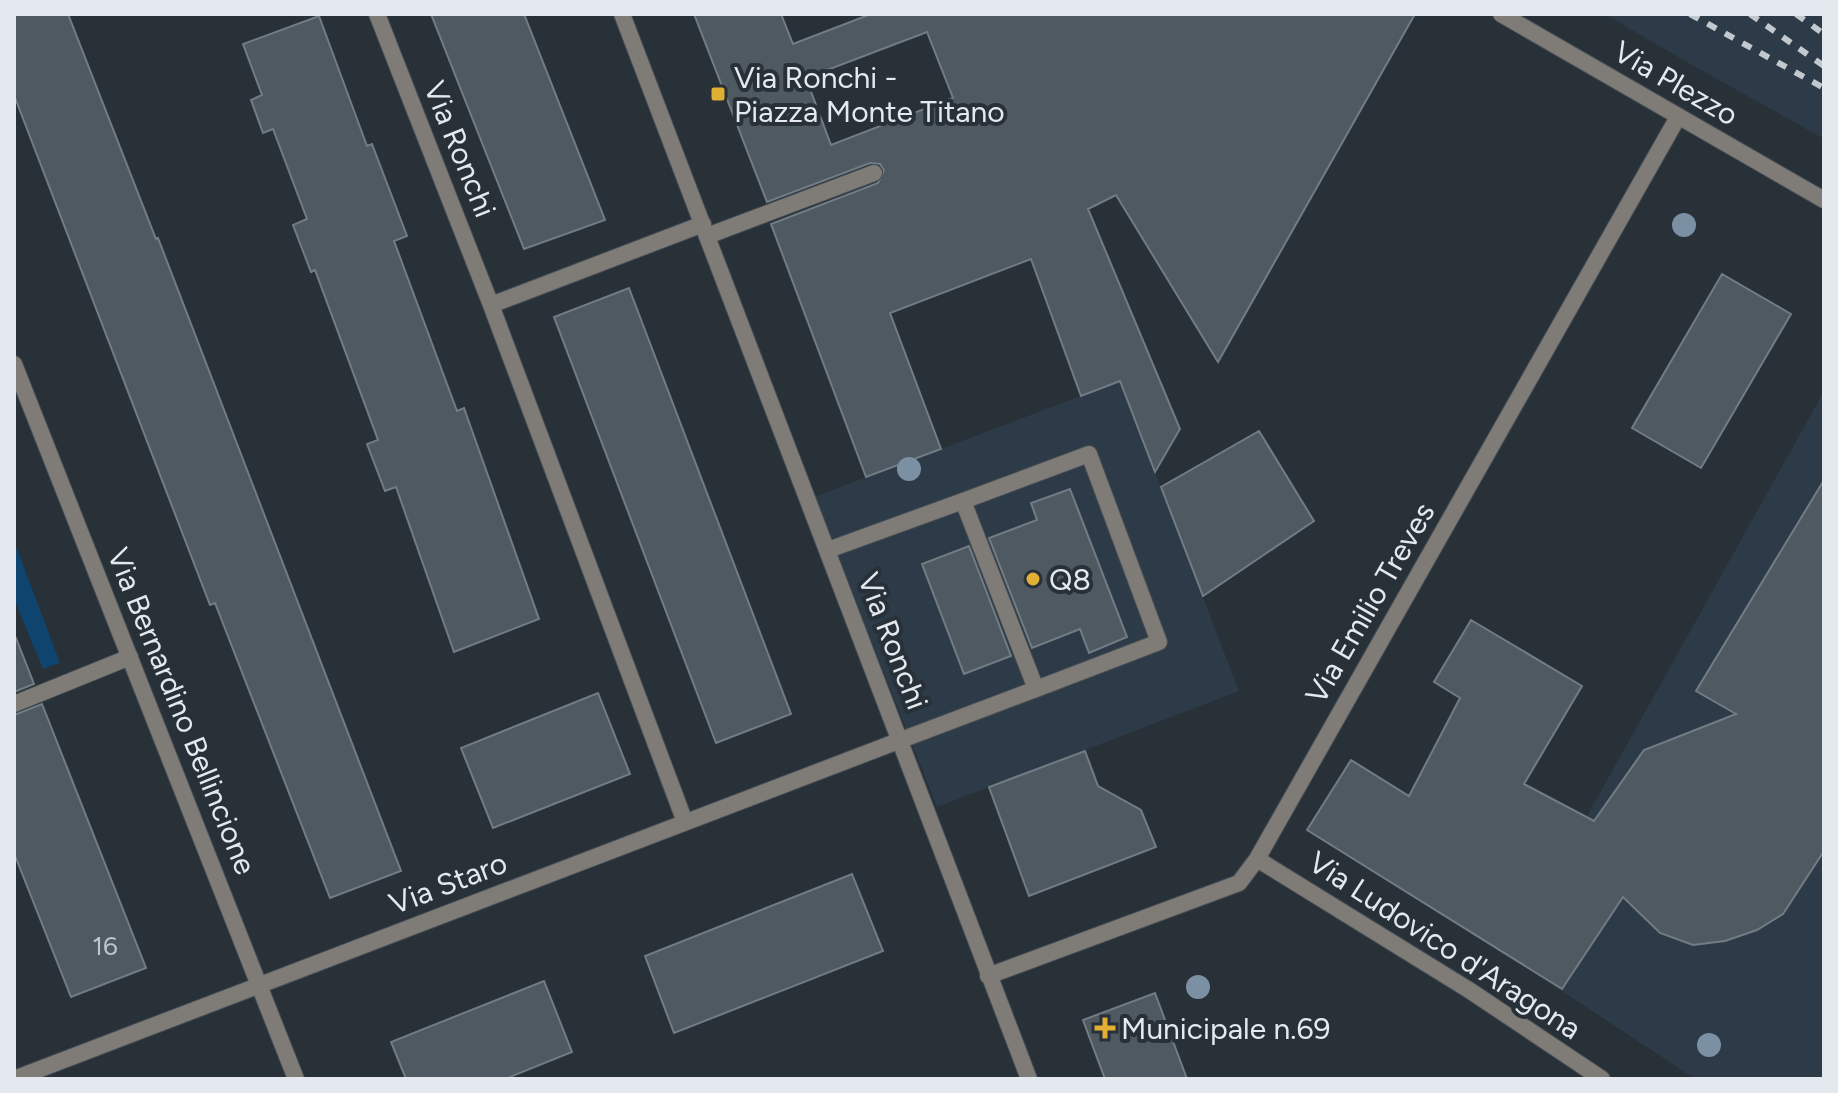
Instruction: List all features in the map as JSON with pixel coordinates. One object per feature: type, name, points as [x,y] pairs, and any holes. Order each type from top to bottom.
[{"type":"street","name":"Via Ronchi","points":[[377,14],[491,305],[685,822]]},
{"type":"street","name":"Via Ronchi","points":[[622,14],[1029,1079]]},
{"type":"street","name":"Via Plezzo","points":[[1501,14],[1824,200]]},
{"type":"street","name":"Via Emilio Treves","points":[[988,976],[1239,883],[1257,859],[1678,117]]},
{"type":"street","points":[[491,305],[874,173]]},
{"type":"street","name":"Via Bernardino Bellincione","points":[[14,364],[296,1079]]},
{"type":"street","name":"Via Staro","points":[[14,1079],[1159,642],[1089,454],[963,501]]},
{"type":"street","points":[[828,550],[963,501],[1036,689]]},
{"type":"street","points":[[14,704],[130,657]]},
{"type":"street","name":"Via Ludovico d'Aragona","points":[[1257,859],[1469,990],[1602,1079]]},
{"type":"shaded area","points":[[1605,14],[1824,14],[1824,139],[1683,60]]},
{"type":"shaded area","points":[[1120,381],[1239,691],[937,807],[814,497]]},
{"type":"shaded area","points":[[1824,391],[1824,1079],[1695,1079],[1509,956]]},
{"type":"shaded area","points":[[14,541],[60,663],[43,669],[14,599]]},
{"type":"building","points":[[14,14],[68,14],[158,238],[401,871],[330,898],[215,603],[210,605],[14,95]]},
{"type":"building","points":[[431,14],[524,14],[605,220],[524,249]]},
{"type":"building","points":[[694,14],[781,14],[793,44],[871,14],[1415,14],[1218,362],[1116,195],[1088,209],[1180,429],[1155,472],[1120,381],[1081,396],[1031,259],[890,313],[941,449],[866,477],[771,224],[878,183],[884,170],[880,164],[870,163],[767,202]],"holes":[[[927,32],[953,98],[831,145],[806,78]]]},
{"type":"building","points":[[319,16],[367,146],[372,144],[407,236],[394,241],[457,411],[464,408],[539,619],[454,652],[396,487],[385,491],[367,444],[378,440],[315,270],[311,272],[293,225],[307,219],[273,129],[263,133],[251,100],[262,95],[243,44]]},
{"type":"building","points":[[1722,274],[1791,314],[1701,468],[1632,428]]},
{"type":"building","points":[[629,288],[791,714],[716,743],[554,317]]},
{"type":"building","points":[[1259,431],[1314,521],[1203,596],[1161,487]]},
{"type":"building","points":[[1824,480],[1824,851],[1783,914],[1757,930],[1725,941],[1693,945],[1660,933],[1623,897],[1562,989],[1307,830],[1351,760],[1409,796],[1460,698],[1434,682],[1471,620],[1582,686],[1524,784],[1594,821],[1644,750],[1736,714],[1696,691]]},
{"type":"building","points":[[1070,489],[1127,637],[1089,653],[1080,629],[1032,648],[989,538],[1037,520],[1031,503]]},
{"type":"building","points":[[969,546],[1011,656],[964,674],[922,564]]},
{"type":"building","points":[[14,639],[34,684],[14,692]]},
{"type":"building","points":[[598,693],[630,774],[493,828],[461,748]]},
{"type":"building","points":[[42,704],[146,968],[71,997],[14,853],[14,715]]},
{"type":"building","points":[[1085,751],[1098,786],[1141,810],[1156,847],[1029,896],[989,787]]},
{"type":"building","points":[[852,874],[883,951],[674,1033],[645,956]]},
{"type":"building","points":[[544,981],[572,1052],[505,1079],[406,1079],[391,1042]]},
{"type":"building","points":[[1155,993],[1187,1079],[1105,1079],[1083,1020]]},
{"type":"railway","points":[[1690,14],[1824,88]]},
{"type":"railway","points":[[1750,14],[1824,66]]},
{"type":"railway","points":[[1796,14],[1824,34]]},
{"type":"place","name":"Via Ronchi - Piazza Monte Titano","points":[[718,94]]},
{"type":"place","name":"Q8","points":[[1033,579]]},
{"type":"place","name":"Municipale n.69","points":[[1105,1028]]}]
